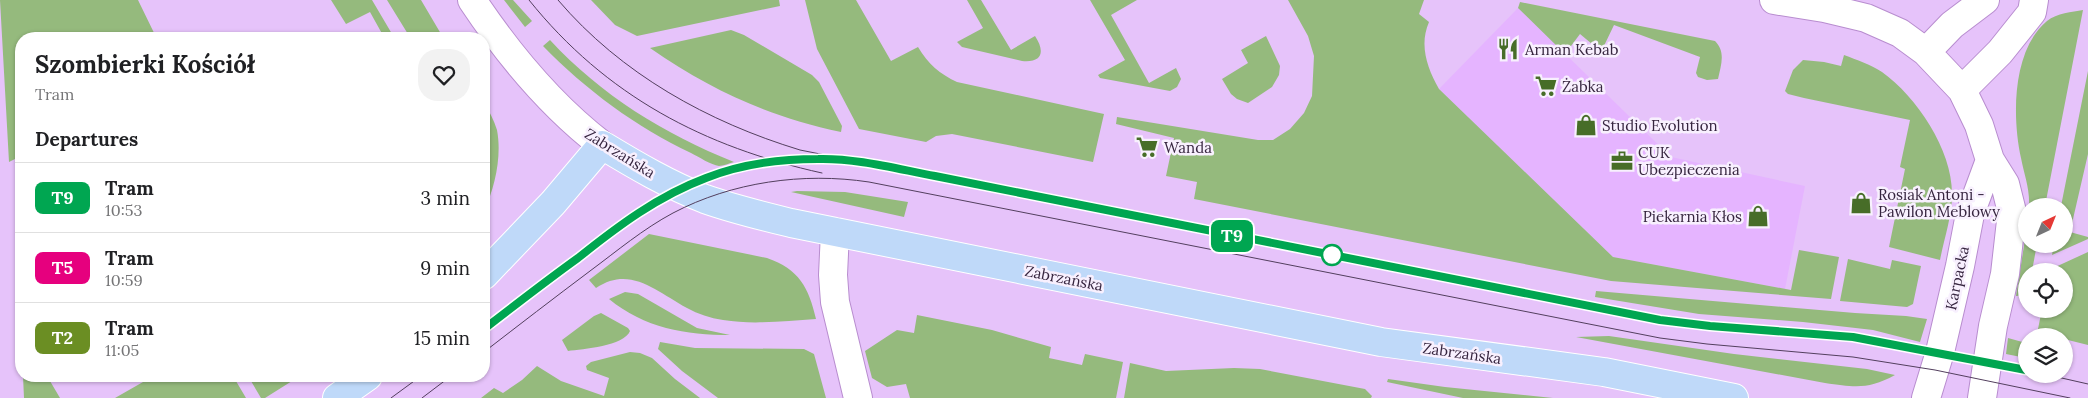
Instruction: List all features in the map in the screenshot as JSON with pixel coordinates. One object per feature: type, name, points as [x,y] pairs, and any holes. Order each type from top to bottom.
[{"type":"main road","name":"Zabrzańska","points":[[602,145],[639,168],[705,199],[750,213],[835,232],[1381,342],[1604,372],[1734,398]]},
{"type":"main road","points":[[490,269],[553,203],[602,145]]},
{"type":"main road","points":[[337,398],[360,382]]},
{"type":"street","name":"Zabrzańska","points":[[472,0],[495,34],[538,86],[579,128],[602,145]]},
{"type":"street","points":[[1774,0],[1824,8],[1866,18],[1900,33],[1926,52],[1962,90],[1979,125],[1990,160],[2005,184],[2012,212],[2005,274],[1993,326],[1982,398]]},
{"type":"street","points":[[1926,52],[1952,25],[1985,0]]},
{"type":"street","points":[[1962,90],[2006,45],[2032,12],[2034,0]]},
{"type":"street","name":"Karpacka","points":[[1926,398],[1940,352],[1970,214],[1990,160]]},
{"type":"street","points":[[835,232],[833,274],[835,302],[858,398]]},
{"type":"shaded area","points":[[1518,8],[1671,157],[1805,186],[1785,289],[1613,257],[1439,89]]},
{"type":"green space","points":[[0,0],[138,0],[154,32],[15,32],[15,159],[9,162]]},
{"type":"green space","points":[[331,0],[372,0],[391,32],[381,32],[370,12],[346,24]]},
{"type":"green space","points":[[387,0],[421,0],[440,32],[407,32]]},
{"type":"green space","points":[[504,0],[513,0],[532,21],[525,27]]},
{"type":"green space","points":[[591,0],[779,0],[780,6],[637,36],[615,25]]},
{"type":"green space","points":[[805,0],[856,0],[891,61],[918,47],[935,68],[957,82],[1104,114],[1093,162],[952,134],[936,136],[926,142],[859,129],[817,49]]},
{"type":"green space","points":[[967,0],[981,0],[1011,50],[1035,36],[1041,51],[1038,58],[1022,61],[962,47],[957,42],[983,28]]},
{"type":"green space","points":[[1090,0],[1137,0],[1111,15],[1149,83],[1176,68],[1181,79],[1177,87],[1170,91],[1100,78],[1098,75],[1125,60]]},
{"type":"green space","points":[[1288,0],[1424,0],[1419,14],[1429,22],[1425,39],[1426,56],[1431,73],[1439,89],[1613,257],[1791,290],[1799,250],[1839,257],[1831,299],[1611,281],[1194,199],[1197,182],[1166,176],[1174,138],[1116,124],[1117,117],[1258,140],[1273,140],[1290,129],[1304,113],[1312,96],[1314,56],[1308,36]]},
{"type":"green space","points":[[1520,2],[1715,41],[1722,54],[1718,79],[1707,80],[1698,77],[1696,73],[1700,57],[1614,25],[1602,50],[1598,49],[1580,34],[1565,54],[1518,8]]},
{"type":"green space","points":[[2083,10],[2047,198],[2029,198],[2016,123],[2017,85],[2021,66],[2035,34],[2051,18]]},
{"type":"green space","points":[[731,30],[744,35],[812,75],[819,82],[842,126],[841,132],[789,118],[741,100],[696,77],[650,48]]},
{"type":"green space","points":[[1266,36],[1280,66],[1279,75],[1272,87],[1248,103],[1237,99],[1231,94],[1222,79],[1248,63],[1241,50]]},
{"type":"green space","points":[[550,40],[590,78],[635,111],[683,139],[734,162],[721,166],[712,164],[651,132],[631,119],[594,92],[559,62],[543,46]]},
{"type":"green space","points":[[1844,55],[1873,67],[1895,83],[1920,110],[1940,143],[1951,178],[1952,203],[1940,260],[1889,247],[1905,169],[1900,167],[1910,120],[1804,98],[1788,94],[1785,91],[1793,70],[1803,60],[1841,66]]},
{"type":"green space","points":[[2088,71],[2088,154],[2073,219],[2073,198],[2063,198]]},
{"type":"green space","points":[[490,113],[497,130],[499,150],[490,195]]},
{"type":"green space","points":[[791,192],[845,192],[908,202],[904,217]]},
{"type":"green space","points":[[2073,233],[2088,237],[2088,239],[2073,246]]},
{"type":"green space","points":[[649,234],[767,258],[778,263],[795,274],[801,281],[810,298],[816,319],[781,322],[723,320],[695,312],[654,288],[632,280],[620,279],[596,288],[589,280]]},
{"type":"green space","points":[[2088,252],[2088,345],[2073,341],[2073,328],[2038,328],[2040,318],[2073,318],[2073,263],[2064,263]]},
{"type":"green space","points":[[2023,253],[2035,253],[2033,263],[2021,263]]},
{"type":"green space","points":[[1848,259],[1890,269],[1892,260],[1921,266],[1913,304],[1907,307],[1840,301]]},
{"type":"green space","points":[[1596,291],[1927,319],[1920,342],[1873,330],[1803,322],[1699,314],[1595,297]]},
{"type":"green space","points":[[625,292],[638,294],[697,328],[730,335],[714,335],[666,328],[636,317],[609,299]]},
{"type":"green space","points":[[601,313],[630,331],[620,340],[612,343],[593,348],[568,351],[562,340],[594,316]]},
{"type":"green space","points":[[917,315],[992,330],[1051,347],[1049,358],[1082,365],[1085,354],[1123,362],[1116,398],[910,398],[906,384],[887,387],[872,378],[865,351],[897,330],[914,333]]},
{"type":"green space","points":[[1609,336],[1734,354],[1867,369],[1895,375],[1869,385],[1844,386],[1576,337]]},
{"type":"green space","points":[[2008,338],[2018,341],[2018,356],[2006,354]]},
{"type":"green space","points":[[660,342],[695,348],[804,349],[814,354],[826,398],[718,398],[682,371],[658,349]]},
{"type":"green space","points":[[630,352],[640,353],[652,358],[700,398],[481,398],[494,388],[503,393],[522,380],[537,366],[561,381],[604,396],[609,378],[587,370],[586,366],[591,362]]},
{"type":"green space","points":[[1130,363],[1166,371],[1234,368],[1260,369],[1365,389],[1372,396],[1371,398],[1124,398]]},
{"type":"green space","points":[[1388,379],[1553,398],[1463,398],[1387,382]]},
{"type":"green space","points":[[23,382],[51,382],[60,398],[24,398]]},
{"type":"green space","points":[[143,382],[237,382],[246,398],[115,398]]},
{"type":"green space","points":[[252,382],[290,382],[265,398],[261,398]]},
{"type":"tram line","points":[[529,0],[559,34],[591,64],[624,90],[660,113],[698,132],[737,148],[779,162],[822,173]]},
{"type":"tram line","points":[[558,0],[609,51],[638,73],[668,92],[732,125],[800,150],[1660,320],[1709,326],[1853,337],[2018,368]]},
{"type":"tram line","name":"T9","points":[[490,324],[630,217],[670,194],[695,182],[737,168],[774,162],[819,159],[840,160],[935,176],[1660,320],[1710,326],[1853,337],[2018,368]]},
{"type":"tram line","points":[[490,324],[624,223],[656,201],[691,183],[750,165],[778,161],[821,159]]},
{"type":"tram line","points":[[490,347],[630,240],[673,213],[696,202],[744,187],[768,182],[819,178],[869,182],[1660,338],[1853,357],[1935,370],[2070,398]]},
{"type":"tram line","points":[[2073,381],[2088,384]]},
{"type":"tram line","points":[[391,398],[413,382]]},
{"type":"tram line","points":[[422,398],[443,382]]},
{"type":"place","name":"Arman Kebab","points":[[1508,49]]},
{"type":"place","name":"Żabka","points":[[1546,86]]},
{"type":"place","name":"Studio Evolution","points":[[1586,125]]},
{"type":"place","name":"Wanda","points":[[1147,147]]},
{"type":"place","name":"CUK Ubezpieczenia","points":[[1622,161]]},
{"type":"place","name":"Rosiak Antoni - Pawilon Meblowy","points":[[1861,203]]},
{"type":"place","name":"Piekarnia Kłos","points":[[1758,216]]}]
